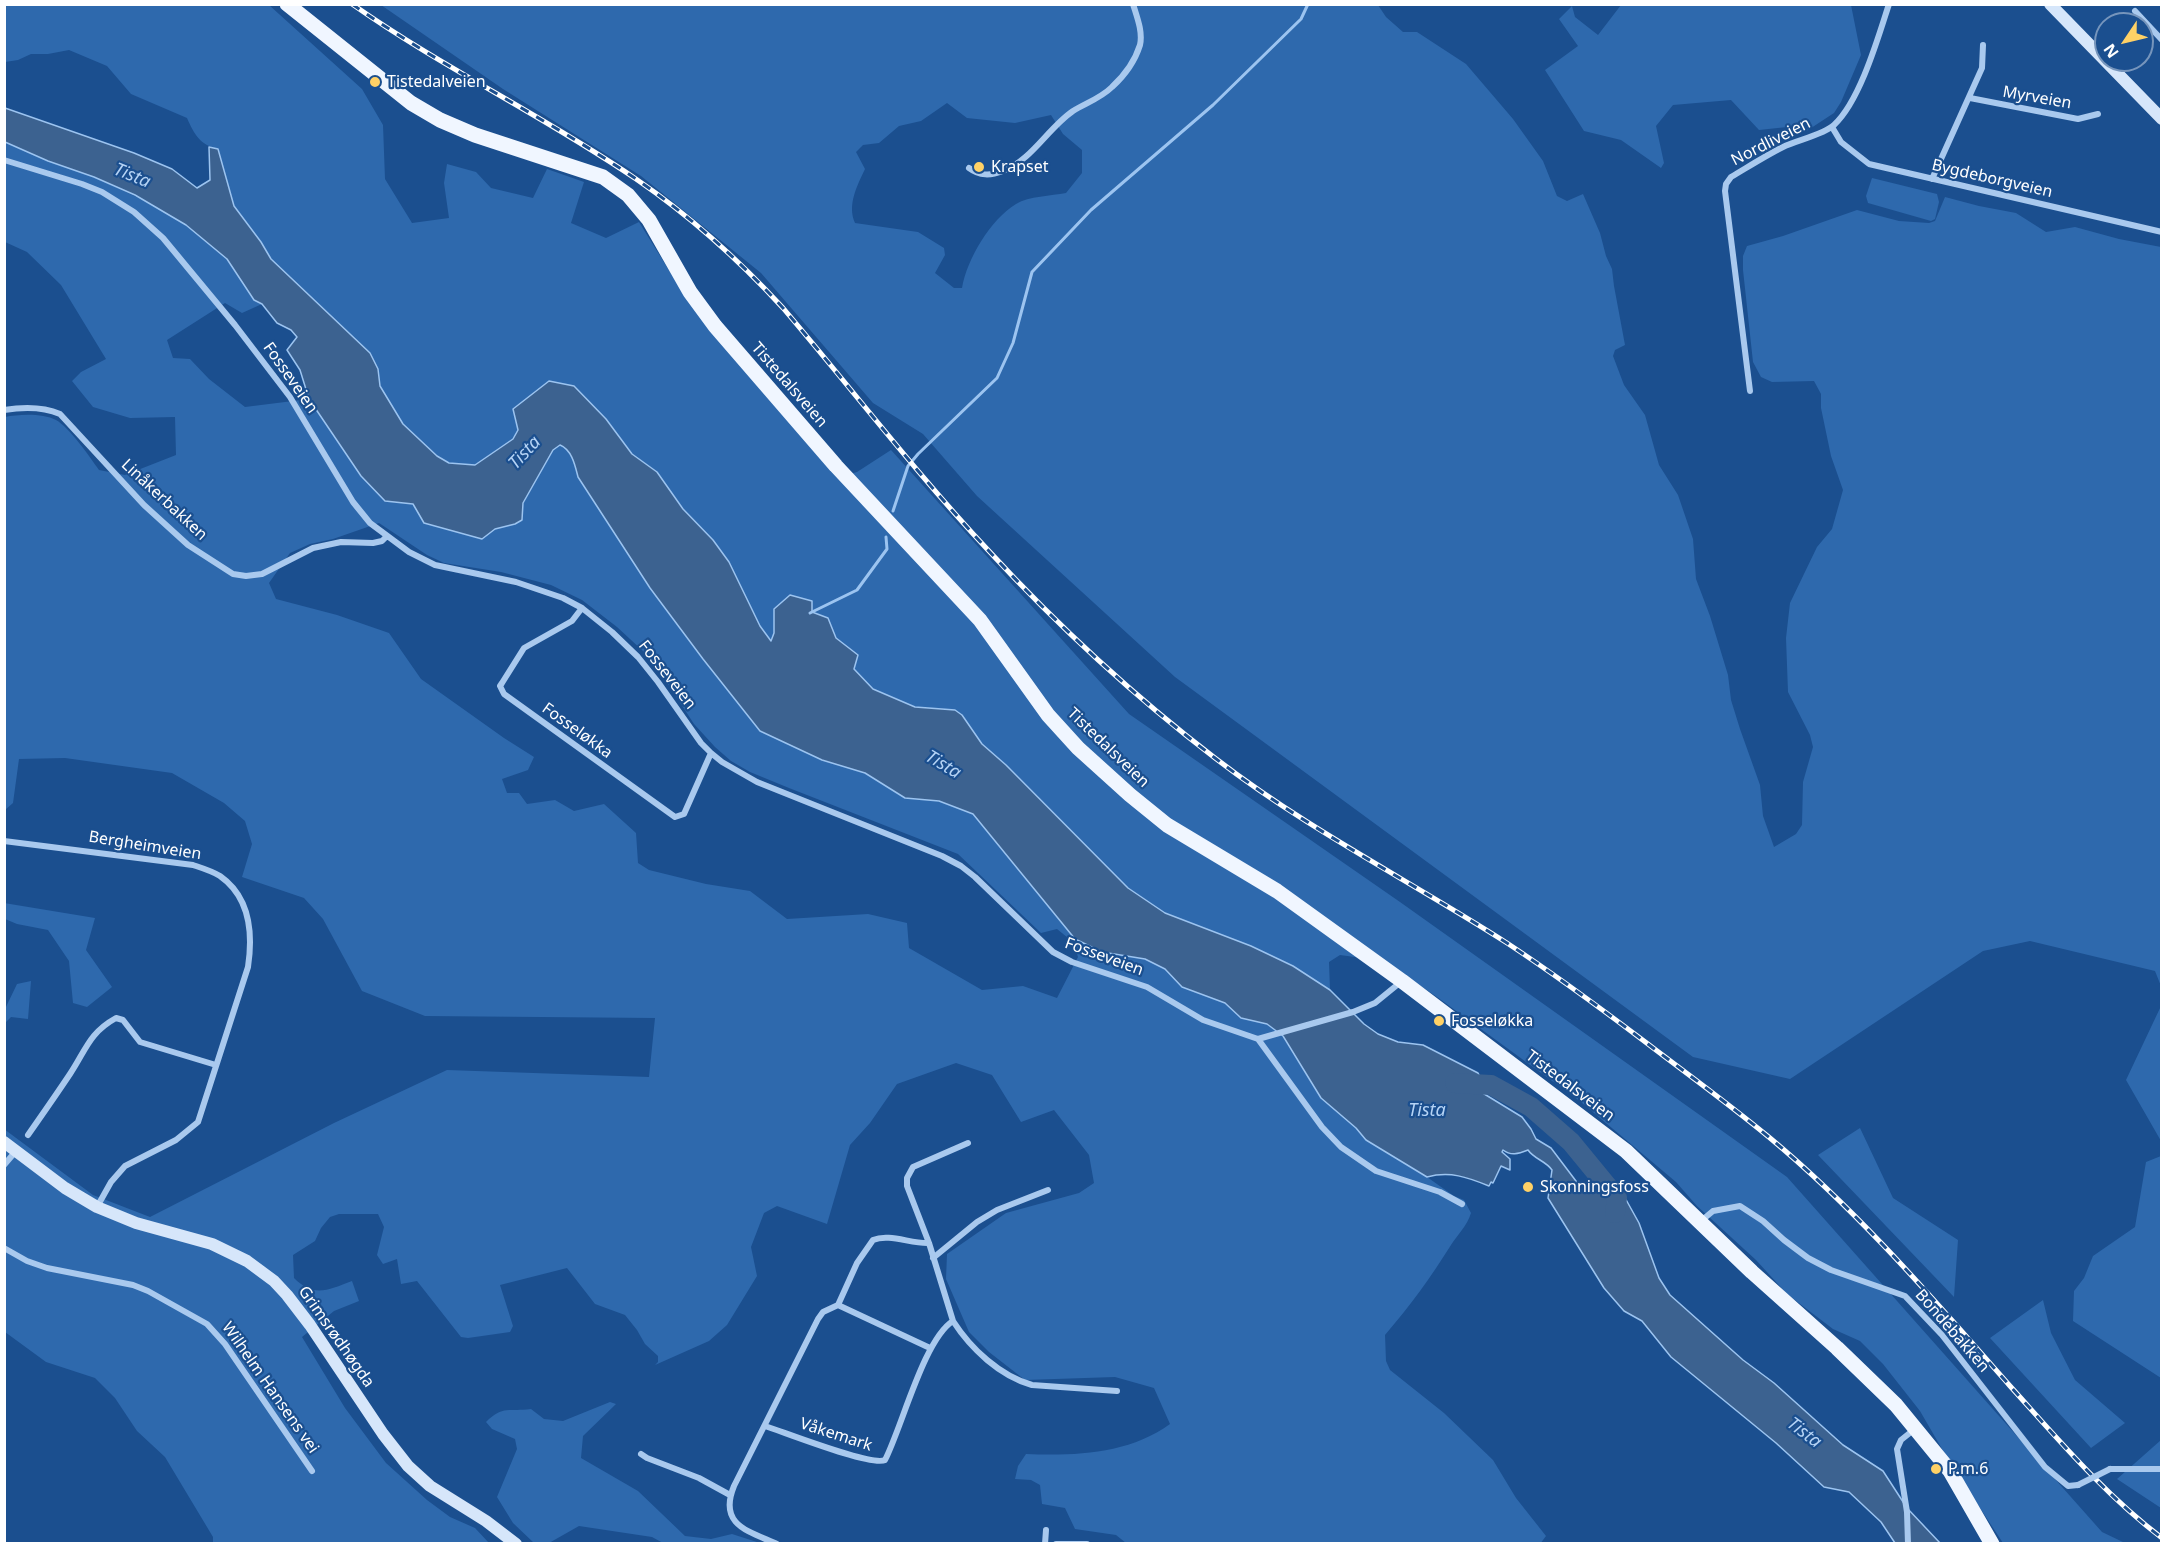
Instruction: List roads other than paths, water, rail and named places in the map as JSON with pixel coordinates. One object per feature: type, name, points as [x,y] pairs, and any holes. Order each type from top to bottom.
[{"type":"main road","name":"Tistedalsveien","points":[[287,4],[411,103],[440,120],[474,135],[603,177],[628,195],[649,220],[690,292],[715,326],[836,466],[965,602],[994,637],[1048,715],[1077,748],[1167,825],[1277,891],[1402,981],[1605,1134],[1646,1168],[1752,1272],[1878,1386],[1916,1427],[1950,1471],[1992,1544]]},
{"type":"main road","points":[[2050,4],[2162,119]]},
{"type":"main road","name":"Grimsrødhøgda","points":[[4,1142],[65,1188],[97,1208],[136,1223],[212,1244],[247,1261],[274,1281],[288,1295],[310,1325],[383,1434],[408,1466],[430,1486],[486,1521],[516,1544]]},
{"type":"street","points":[[969,168],[978,174],[987,175],[1004,171],[1018,163],[1066,117],[1111,89],[1124,75],[1140,45],[1141,36],[1133,4]]},
{"type":"street","name":"Nordliveien","points":[[1749,391],[1726,184],[1731,177],[1783,147],[1832,127],[1863,77],[1877,44],[1888,4]]},
{"type":"street","points":[[2135,11],[2162,39]]},
{"type":"street","points":[[1932,179],[1982,68],[1983,45]]},
{"type":"street","name":"Myrveien","points":[[1970,98],[2078,119],[2098,114]]},
{"type":"street","name":"Bygdeborgveien","points":[[1832,127],[1841,142],[1869,164],[2162,232]]},
{"type":"street","name":"Fosseveien","points":[[4,160],[82,183],[102,192],[134,212],[164,238],[290,397],[353,502],[370,523],[386,537],[422,560],[435,565],[516,582],[563,598],[582,608],[638,657],[701,743],[722,762],[757,782],[923,847],[961,866],[1038,940],[1072,963],[1147,987],[1203,1020],[1258,1039]]},
{"type":"street","name":"Linåkerbakken","points":[[4,410],[15,408],[50,410],[60,414],[144,505],[188,545],[233,574],[246,576],[262,574],[313,548],[341,542],[373,543],[382,541],[386,537]]},
{"type":"street","name":"Fosseløkka","points":[[582,608],[572,621],[524,648],[500,686],[504,694],[675,817],[684,814],[711,753]]},
{"type":"street","name":"Bergheimveien","points":[[4,841],[182,862],[212,871],[228,883],[246,908],[251,949],[248,967],[198,1122],[176,1140],[125,1166],[111,1182],[97,1208]]},
{"type":"street","points":[[1402,981],[1375,1003],[1353,1012],[1258,1039],[1322,1128],[1341,1147],[1376,1171],[1440,1192],[1462,1204]]},
{"type":"street","points":[[28,1135],[72,1071],[87,1043],[97,1032],[116,1018],[123,1020],[140,1042],[216,1065]]},
{"type":"street","points":[[968,1143],[914,1167],[907,1178],[907,1186],[929,1243],[953,1321],[961,1333],[988,1360],[1008,1376],[1019,1381],[1117,1391]]},
{"type":"street","points":[[4,1165],[16,1150]]},
{"type":"street","points":[[933,1258],[977,1222],[997,1210],[1048,1190]]},
{"type":"street","name":"Bondebakken","points":[[1701,1222],[1713,1211],[1740,1206],[1815,1262],[1831,1270],[1905,1296],[1942,1335],[2045,1467],[2068,1486],[2078,1485],[2110,1469],[2162,1469]]},
{"type":"street","points":[[777,1544],[736,1524],[730,1512],[730,1495],[818,1319],[823,1312],[838,1305],[857,1263],[868,1244],[873,1240],[883,1238],[916,1244],[929,1243]]},
{"type":"street","name":"Wilhelm Hansens vei","points":[[4,1248],[22,1259],[47,1268],[133,1285],[207,1324],[225,1344],[312,1471]]},
{"type":"street","points":[[838,1305],[930,1348]]},
{"type":"street","name":"Våkemark","points":[[765,1425],[860,1459],[882,1462],[887,1456],[930,1348],[943,1329],[953,1321]]},
{"type":"street","points":[[1908,1544],[1907,1512],[1899,1464],[1899,1444],[1916,1427]]},
{"type":"street","points":[[641,1454],[699,1478],[730,1495]]},
{"type":"street","points":[[1045,1544],[1046,1530]]},
{"type":"street","points":[[1056,1544],[1087,1544]]},
{"type":"water","name":"Tista","points":[[5,108],[134,153],[172,169],[197,188],[210,180],[209,147],[218,149],[234,206],[271,259],[370,353],[378,369],[380,386],[403,424],[437,456],[449,463],[475,465],[513,439],[518,430],[513,409],[549,381],[574,386],[606,419],[632,454],[657,472],[683,509],[713,540],[729,562],[760,626],[771,641],[774,633],[774,609],[790,595],[812,601],[812,612],[828,618],[836,638],[858,655],[854,669],[873,689],[915,707],[955,710],[962,715],[982,744],[1006,765],[1128,888],[1165,913],[1251,946],[1293,966],[1330,990],[1364,1024],[1378,1034],[1398,1042],[1423,1045],[1478,1073],[1482,1080],[1481,1092],[1522,1117],[1536,1139],[1551,1148],[1579,1185],[1602,1192],[1611,1188],[1624,1196],[1639,1223],[1659,1278],[1670,1295],[1843,1445],[1883,1471],[1907,1508],[1940,1543],[1895,1543],[1881,1522],[1849,1492],[1824,1487],[1776,1443],[1671,1357],[1642,1321],[1624,1311],[1604,1288],[1548,1198],[1552,1170],[1528,1150],[1515,1154],[1503,1150],[1502,1152],[1510,1159],[1510,1170],[1501,1166],[1493,1183],[1491,1182],[1489,1186],[1458,1176],[1427,1177],[1366,1140],[1356,1128],[1321,1098],[1283,1036],[1267,1024],[1241,1018],[1225,1003],[1182,987],[1165,969],[1145,959],[1102,952],[1075,939],[973,814],[939,801],[905,798],[865,773],[822,760],[760,731],[650,588],[578,477],[572,458],[564,447],[560,445],[553,450],[523,503],[522,520],[495,529],[482,539],[424,523],[413,504],[385,501],[361,476],[309,399],[300,370],[287,350],[297,337],[291,330],[277,323],[262,304],[254,300],[227,259],[186,225],[135,195],[5,142]]},
{"type":"waterway","points":[[893,511],[908,466],[997,378],[1013,343],[1032,272],[1091,210],[1213,105],[1301,19],[1308,4]]},
{"type":"waterway","points":[[810,613],[857,590],[887,549],[886,537]]},
{"type":"waterway","points":[[1455,1083],[1491,1085],[1531,1107],[1571,1142],[1617,1198],[1615,1213]]},
{"type":"railway","points":[[352,4],[422,49],[601,156],[656,193],[694,223],[749,272],[783,308],[909,461],[988,550],[1069,633],[1126,685],[1250,784],[1322,831],[1525,955],[1627,1028],[1770,1138],[1803,1166],[1865,1226],[2082,1465],[2162,1538]]},
{"type":"place","name":"Tistedalveien","points":[[375,82]]},
{"type":"place","name":"Krapset","points":[[979,167]]},
{"type":"place","name":"Fosseløkka","points":[[1439,1021]]},
{"type":"place","name":"Skonningsfoss","points":[[1528,1187]]},
{"type":"place","name":"P.m.6","points":[[1936,1469]]}]
